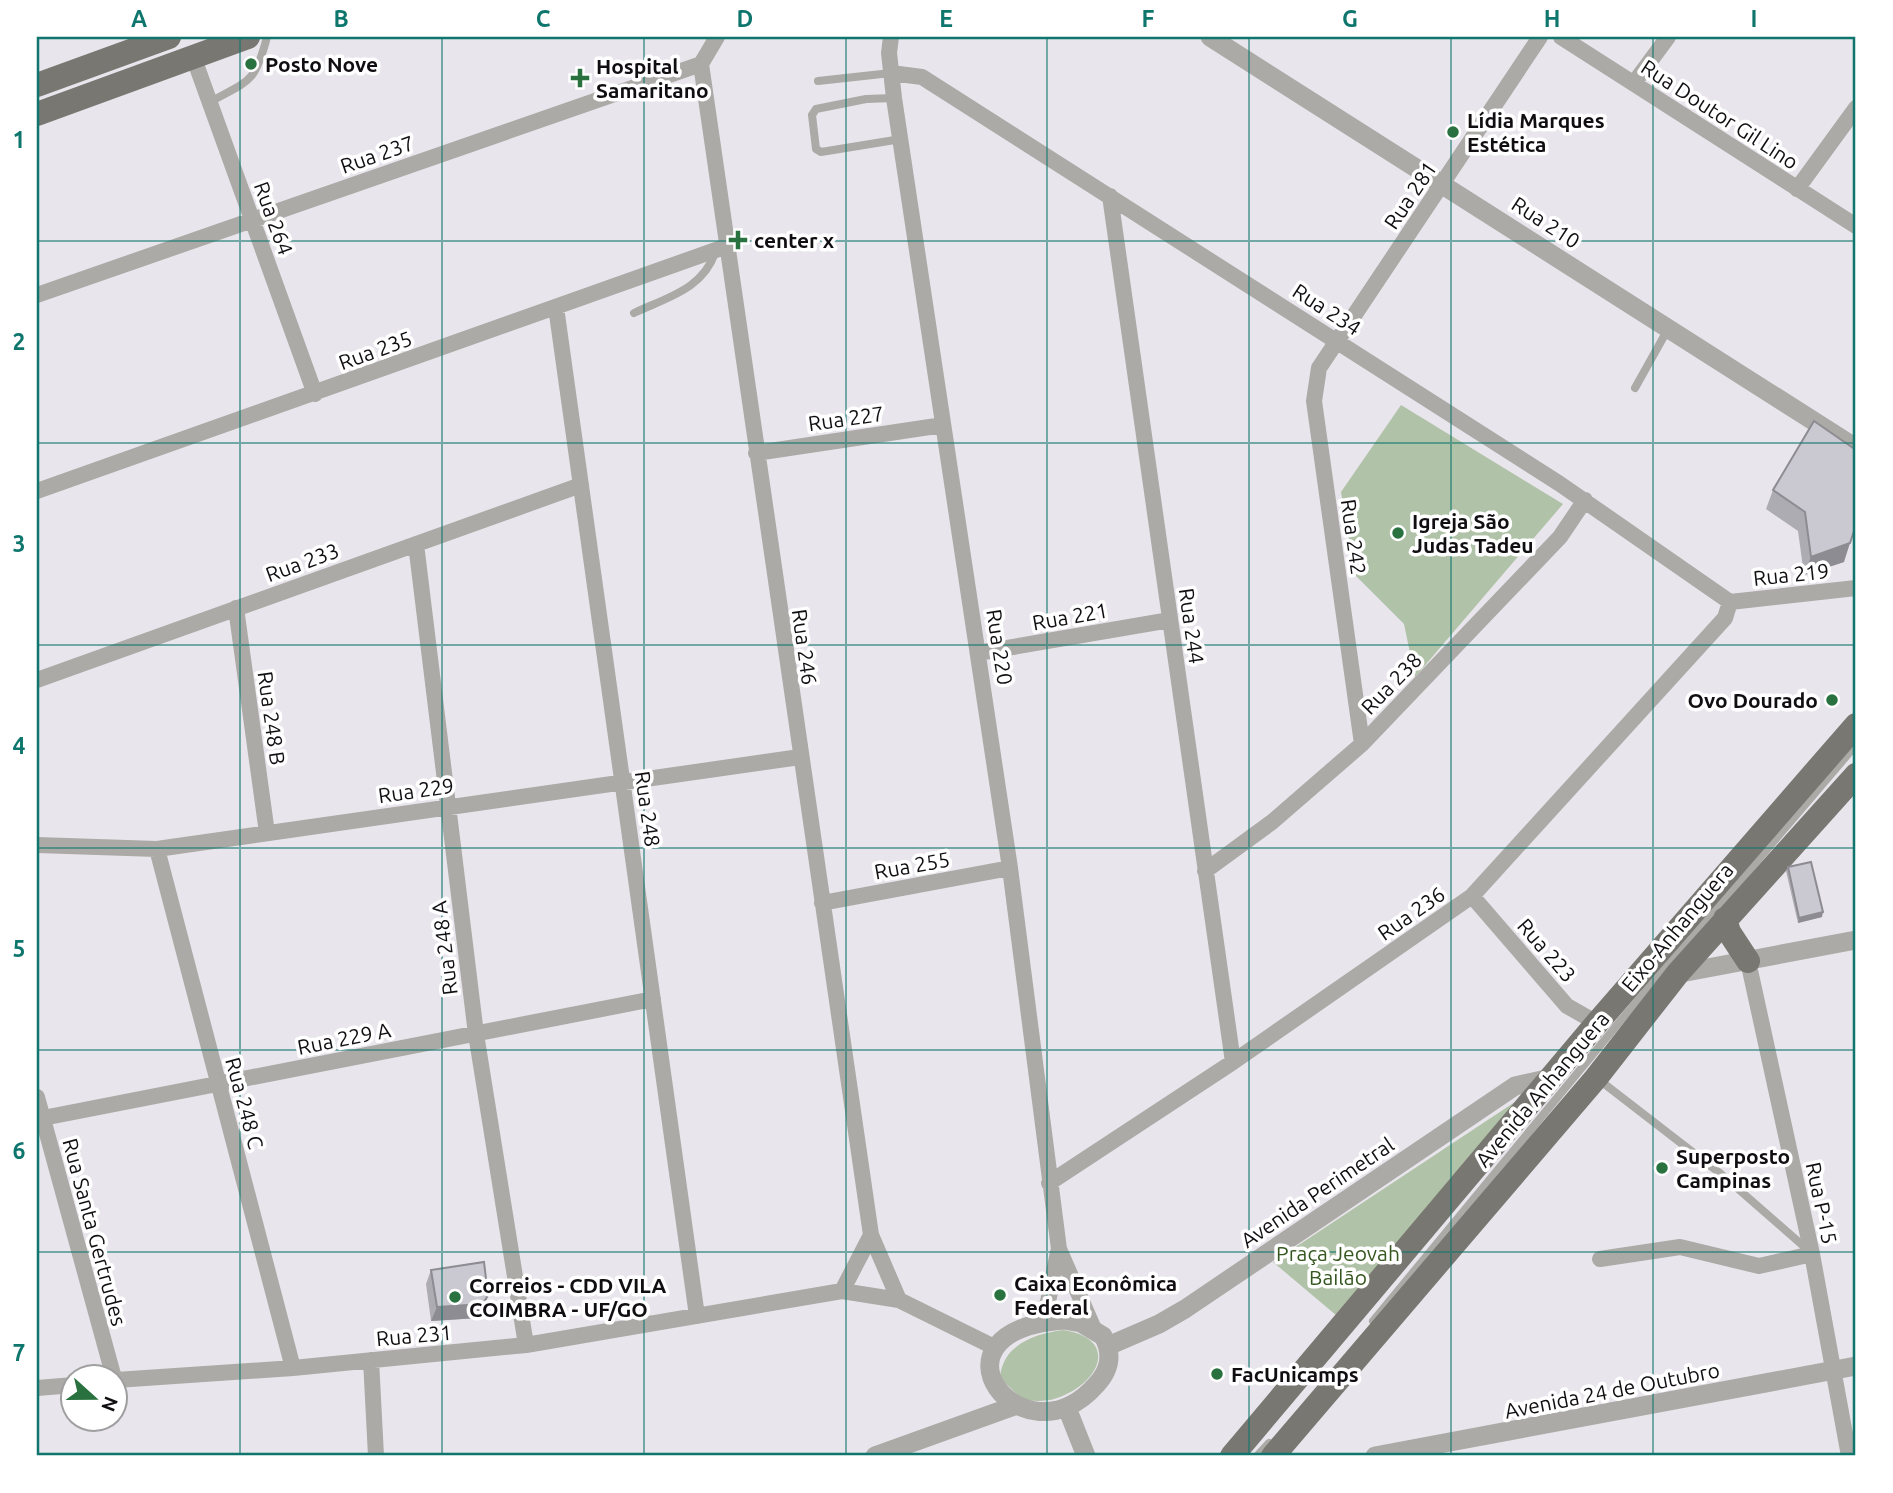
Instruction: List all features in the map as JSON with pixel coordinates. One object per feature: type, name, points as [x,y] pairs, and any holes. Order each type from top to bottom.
[{"type":"main road","points":[[37,85],[169,37]]},
{"type":"main road","points":[[37,114],[248,37]]},
{"type":"main road","name":"Avenida Anhanguera","points":[[1232,1456],[1597,1023],[1856,725]]},
{"type":"main road","name":"Avenida Anhanguera","points":[[1275,1446],[1596,1078],[1668,974],[1725,919],[1856,775]]},
{"type":"main road","points":[[1725,919],[1748,961]]},
{"type":"street","points":[[701,64],[717,37]]},
{"type":"street","name":"Rua 220","points":[[885,37],[890,45],[894,98],[1010,868],[1059,1250],[1094,1328]]},
{"type":"street","name":"Rua 210","points":[[1210,37],[1444,183],[1856,449]]},
{"type":"street","name":"Rua 281","points":[[1337,340],[1540,37]]},
{"type":"street","name":"Rua Doutor Gil Lino","points":[[1561,37],[1856,226]]},
{"type":"street","points":[[1634,83],[1668,37]]},
{"type":"street","name":"Rua 264","points":[[193,56],[315,394]]},
{"type":"street","name":"Rua 237","points":[[37,295],[701,64]]},
{"type":"street","name":"Rua 246","points":[[701,64],[722,248],[756,453],[871,1235],[900,1300]]},
{"type":"street","name":"Rua 234","points":[[891,73],[922,77],[1585,500],[1730,602]]},
{"type":"street","points":[[1797,189],[1856,108]]},
{"type":"street","name":"Rua 244","points":[[1110,196],[1233,1062]]},
{"type":"street","name":"Rua 235","points":[[37,491],[722,248]]},
{"type":"street","name":"Rua 248","points":[[556,307],[697,1316]]},
{"type":"street","name":"Rua 242","points":[[1337,340],[1319,368],[1314,401],[1362,744]]},
{"type":"street","name":"Rua 227","points":[[756,453],[943,425]]},
{"type":"street","name":"Rua 233","points":[[37,680],[581,485]]},
{"type":"street","name":"Rua 238","points":[[1205,871],[1272,822],[1362,744],[1560,537],[1585,500]]},
{"type":"street","name":"Rua 248 A","points":[[416,544],[475,1034],[526,1345]]},
{"type":"street","name":"Rua 219","points":[[1730,602],[1856,588]]},
{"type":"street","name":"Rua 236","points":[[1049,1183],[1233,1062],[1472,896],[1725,618],[1730,602]]},
{"type":"street","name":"Rua 248 B","points":[[236,608],[267,833]]},
{"type":"street","name":"Rua 221","points":[[978,653],[1170,620]]},
{"type":"street","name":"Rua 229","points":[[37,845],[157,849],[800,757]]},
{"type":"street","name":"Rua 248 C","points":[[157,849],[293,1368]]},
{"type":"street","name":"Rua 255","points":[[822,903],[1010,868]]},
{"type":"street","name":"Rua 223","points":[[1472,896],[1567,1006],[1597,1023]]},
{"type":"street","points":[[1633,982],[1856,940]]},
{"type":"street","name":"Rua P-15","points":[[1748,961],[1812,1254],[1849,1456]]},
{"type":"street","name":"Rua 229 A","points":[[43,1118],[653,999]]},
{"type":"street","name":"Avenida Perimetral","points":[[1108,1346],[1159,1324],[1185,1308],[1515,1086],[1551,1078]]},
{"type":"street","name":"Rua Santa Gertrudes","points":[[37,1097],[111,1364]]},
{"type":"street","points":[[842,1291],[871,1235]]},
{"type":"street","points":[[1600,1259],[1680,1247],[1759,1266],[1812,1254]]},
{"type":"street","name":"Rua 220","points":[[1038,1322],[1054,1282],[1059,1250]]},
{"type":"street","name":"Rua 231","points":[[130,1378],[293,1368],[526,1345],[842,1291],[900,1300],[994,1347]]},
{"type":"street","points":[[1063,1320],[1094,1328],[1108,1346],[1110,1359],[1106,1373],[1095,1387],[1067,1408],[1035,1411],[1014,1406],[997,1389],[989,1376],[989,1362],[994,1347],[1007,1335],[1038,1322],[1063,1320]]},
{"type":"street","points":[[371,1360],[376,1456]]},
{"type":"street","name":"Avenida 24 de Outubro","points":[[1375,1456],[1411,1454],[1856,1366]]},
{"type":"street","points":[[37,1388],[60,1386]]},
{"type":"street","points":[[875,1456],[1014,1406]]},
{"type":"street","points":[[1067,1408],[1086,1456]]},
{"type":"lane","points":[[210,102],[252,79],[259,68],[267,37]]},
{"type":"lane","points":[[818,81],[891,73]]},
{"type":"lane","points":[[894,98],[866,99],[816,109],[812,115],[816,149],[821,152],[901,139]]},
{"type":"lane","points":[[634,313],[689,288],[709,271],[722,248]]},
{"type":"lane","points":[[1635,388],[1668,329]]},
{"type":"lane","name":"Eixo-Anhanguera","points":[[1365,1330],[1668,974],[1856,745]]},
{"type":"lane","points":[[1596,1078],[1721,1174],[1812,1254]]},
{"type":"lane","points":[[1257,1456],[1275,1446]]},
{"type":"green space","points":[[1401,405],[1563,504],[1415,677],[1404,624],[1355,575],[1341,492]]},
{"type":"green space","name":"Praça Jeovah Bailão","points":[[1524,1096],[1343,1321],[1273,1262]]},
{"type":"green space","points":[[1063,1330],[1081,1335],[1092,1342],[1098,1352],[1098,1362],[1093,1373],[1084,1383],[1057,1398],[1044,1401],[1023,1400],[1000,1378],[1007,1357],[1013,1349],[1031,1338]]},
{"type":"building","points":[[1814,421],[1856,450],[1856,525],[1850,543],[1811,557],[1805,512],[1773,490]]},
{"type":"building","points":[[1811,862],[1823,912],[1799,918],[1788,867]]},
{"type":"building","points":[[484,1262],[488,1295],[483,1304],[437,1307],[431,1270]]},
{"type":"place","name":"Posto Nove","points":[[251,64]]},
{"type":"place","name":"Hospital Samaritano","points":[[580,78]]},
{"type":"place","name":"Lídia Marques Estética","points":[[1453,132]]},
{"type":"place","name":"center x","points":[[738,240]]},
{"type":"place","name":"Igreja São Judas Tadeu","points":[[1398,533]]},
{"type":"place","name":"Ovo Dourado","points":[[1832,700]]},
{"type":"place","name":"Superposto Campinas","points":[[1662,1168]]},
{"type":"place","name":"Caixa Econômica Federal","points":[[1000,1295]]},
{"type":"place","name":"Correios - CDD VILA COIMBRA - UF/GO","points":[[455,1297]]},
{"type":"place","name":"FacUnicamps","points":[[1217,1374]]}]
